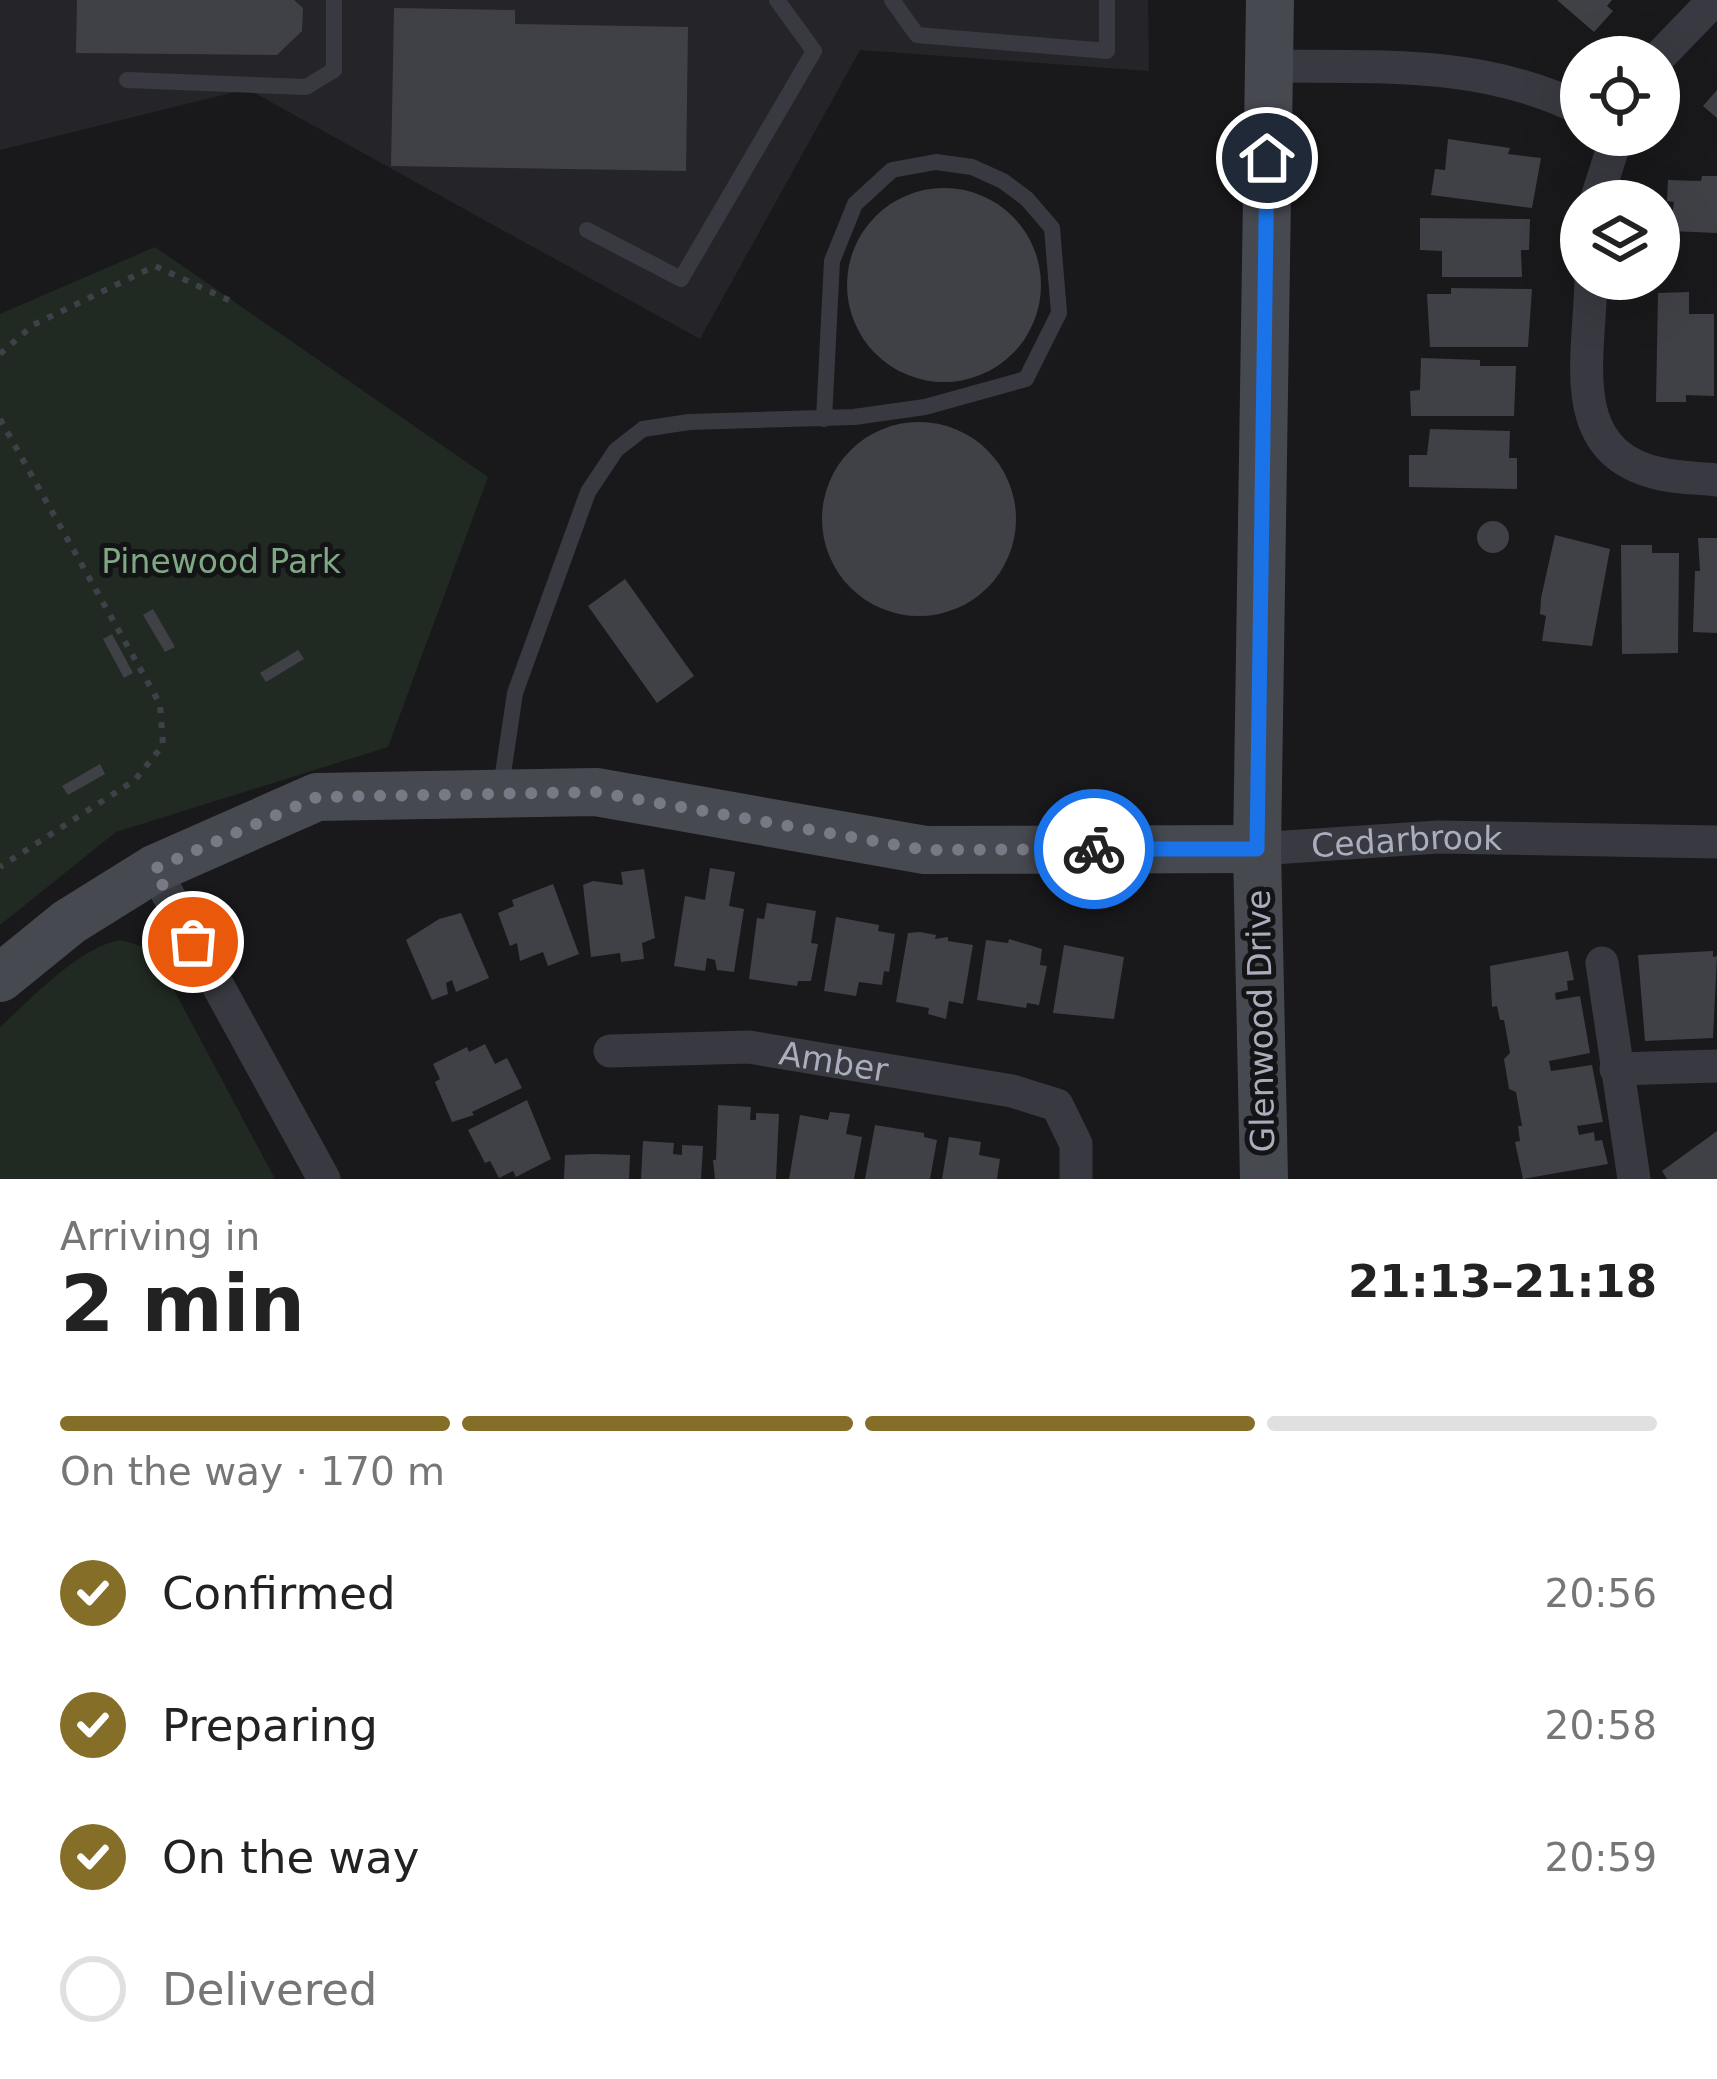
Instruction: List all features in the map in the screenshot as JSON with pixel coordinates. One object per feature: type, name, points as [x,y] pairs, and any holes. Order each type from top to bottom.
[{"type":"street","name":"Glenwood Drive","points":[[1264,1179],[1257,849],[1270,0]]},
{"type":"street","points":[[1679,36],[1714,0]]},
{"type":"street","points":[[1268,66],[1432,68],[1514,81],[1560,100]]},
{"type":"street","points":[[1591,300],[1588,405],[1596,433],[1612,454],[1636,466],[1662,475],[1717,479]]},
{"type":"street","name":"Cedarbrook","points":[[0,978],[69,922],[154,869],[317,797],[596,792],[925,850],[1257,849],[1438,838],[1717,842]]},
{"type":"street","points":[[154,869],[324,1179]]},
{"type":"street","points":[[1602,963],[1634,1179]]},
{"type":"street","name":"Amber","points":[[610,1051],[749,1047],[1012,1091],[1057,1105],[1076,1144],[1076,1179]]},
{"type":"street","points":[[1616,1069],[1717,1066]]},
{"type":"lane","points":[[128,80],[306,87],[334,70],[334,0]]},
{"type":"lane","points":[[587,230],[681,279],[814,51],[778,0]]},
{"type":"lane","points":[[892,0],[917,35],[1107,51],[1107,0]]},
{"type":"lane","points":[[500,794],[514,693],[588,492],[616,449],[643,429],[689,422],[824,419],[925,407],[1026,379],[1059,313],[1052,228],[1027,199],[972,167],[935,162],[892,170],[855,204],[832,261],[824,419]]},
{"type":"path","points":[[0,354],[33,325],[154,266],[237,304]]},
{"type":"path","points":[[0,418],[160,704],[163,745],[135,780],[0,867]]},
{"type":"shaded area","points":[[0,0],[1148,0],[1149,71],[860,50],[700,339],[247,89],[0,150]]},
{"type":"green space","name":"Pinewood Park","points":[[155,247],[488,477],[388,747],[116,832],[0,925],[0,314]]},
{"type":"green space","points":[[121,940],[147,948],[160,964],[275,1179],[0,1179],[0,1027],[73,963]]},
{"type":"building","points":[[77,0],[294,0],[303,8],[302,31],[277,55],[76,53]]},
{"type":"building","points":[[1557,0],[1612,0],[1607,6],[1613,11],[1594,32]]},
{"type":"building","points":[[394,8],[515,10],[515,24],[688,27],[686,171],[391,166]]},
{"type":"building","points":[[1717,90],[1717,118],[1703,106]]},
{"type":"building","points":[[1448,139],[1541,158],[1532,208],[1431,195],[1435,169],[1445,170]]},
{"type":"building","points":[[1702,176],[1717,176],[1717,233],[1680,231],[1680,180],[1701,181]]},
{"type":"building","points":[[944,188],[981,196],[1012,217],[1033,248],[1041,285],[1033,322],[1012,353],[981,374],[944,382],[907,374],[876,353],[855,322],[847,285],[855,248],[876,217],[907,196]]},
{"type":"building","points":[[1420,218],[1530,219],[1529,250],[1521,250],[1522,277],[1442,277],[1442,251],[1420,250]]},
{"type":"building","points":[[1451,288],[1532,289],[1528,347],[1430,347],[1427,294],[1451,294]]},
{"type":"building","points":[[1680,292],[1689,292],[1689,314],[1714,314],[1714,396],[1686,395],[1686,402],[1656,402],[1658,300],[1680,300]]},
{"type":"building","points":[[1421,358],[1516,366],[1514,416],[1411,416],[1410,391],[1420,390]]},
{"type":"building","points":[[919,422],[956,429],[988,450],[1009,482],[1016,519],[1009,556],[988,588],[956,609],[919,616],[882,609],[850,588],[829,556],[822,519],[829,482],[850,450],[882,429]]},
{"type":"building","points":[[1430,429],[1510,431],[1509,458],[1517,458],[1517,489],[1409,487],[1409,455],[1427,455]]},
{"type":"building","points":[[1493,521],[1504,526],[1509,537],[1504,548],[1493,553],[1482,548],[1477,537],[1482,526]]},
{"type":"building","points":[[1555,535],[1610,549],[1592,646],[1542,641],[1546,616],[1540,614],[1541,598]]},
{"type":"building","points":[[1698,538],[1717,538],[1717,633],[1693,632],[1695,571],[1700,571]]},
{"type":"building","points":[[1621,545],[1652,545],[1652,553],[1679,553],[1678,653],[1622,654]]},
{"type":"building","points":[[625,579],[694,676],[657,703],[588,606]]},
{"type":"building","points":[[153,609],[175,647],[165,652],[143,615]]},
{"type":"building","points":[[112,634],[133,673],[124,678],[103,639]]},
{"type":"building","points":[[298,650],[304,659],[266,682],[260,673]]},
{"type":"building","points":[[100,764],[105,774],[68,795],[62,786]]},
{"type":"building","points":[[710,868],[735,872],[729,906],[744,909],[734,972],[717,970],[715,960],[707,958],[705,971],[674,966],[685,896],[705,900]]},
{"type":"building","points":[[644,869],[655,938],[642,943],[644,959],[621,962],[620,953],[591,957],[583,885],[593,881],[623,885],[621,872]]},
{"type":"building","points":[[553,884],[579,954],[548,966],[543,952],[520,961],[517,943],[510,946],[498,913],[514,906],[512,900]]},
{"type":"building","points":[[767,903],[816,911],[811,943],[818,944],[811,981],[798,981],[797,986],[749,979],[757,918],[764,919]]},
{"type":"building","points":[[461,913],[489,978],[456,992],[452,980],[446,983],[448,994],[432,1000],[406,940],[439,919]]},
{"type":"building","points":[[836,917],[879,925],[878,931],[895,934],[882,985],[859,982],[856,996],[824,991]]},
{"type":"building","points":[[908,933],[973,945],[963,1004],[949,1001],[946,1019],[928,1014],[929,1008],[896,1002]]},
{"type":"building","points":[[1009,939],[1042,949],[1040,965],[1047,966],[1039,1005],[1027,1003],[1026,1008],[977,1000],[986,940],[1008,943]]},
{"type":"building","points":[[1064,945],[1124,957],[1114,1019],[1053,1013]]},
{"type":"building","points":[[1568,951],[1574,980],[1567,981],[1568,990],[1555,993],[1556,1000],[1580,996],[1590,1053],[1549,1061],[1551,1071],[1592,1065],[1603,1122],[1577,1126],[1579,1135],[1594,1132],[1595,1141],[1602,1140],[1608,1164],[1523,1179],[1515,1142],[1520,1141],[1518,1126],[1522,1126],[1516,1092],[1509,1089],[1504,1020],[1497,1006],[1492,1007],[1490,966]]},
{"type":"building","points":[[1713,951],[1713,957],[1717,956],[1713,1038],[1645,1041],[1638,955]]},
{"type":"building","points":[[485,1044],[495,1064],[507,1058],[522,1088],[452,1122],[435,1082],[440,1079],[433,1064],[467,1047],[469,1052]]},
{"type":"building","points":[[527,1100],[551,1159],[516,1177],[513,1171],[499,1178],[490,1161],[485,1163],[468,1130]]},
{"type":"building","points":[[718,1105],[751,1107],[750,1120],[756,1120],[756,1113],[779,1114],[776,1179],[715,1179]]},
{"type":"building","points":[[830,1112],[850,1114],[846,1134],[862,1137],[854,1179],[789,1179],[800,1115],[828,1120]]},
{"type":"building","points":[[875,1125],[924,1133],[937,1140],[930,1179],[865,1179]]},
{"type":"building","points":[[1717,1131],[1717,1179],[1667,1179],[1662,1171]]},
{"type":"building","points":[[949,1137],[981,1142],[979,1155],[1000,1159],[997,1179],[942,1179]]},
{"type":"building","points":[[643,1141],[674,1143],[673,1154],[682,1155],[682,1145],[703,1146],[701,1179],[641,1179]]},
{"type":"building","points":[[565,1155],[630,1155],[629,1179],[564,1179]]},
{"type":"way so far","points":[[193,942],[154,869],[317,797],[596,792],[925,850],[1094,849]]},
{"type":"route","points":[[1094,849],[1257,849],[1267,158]]}]
